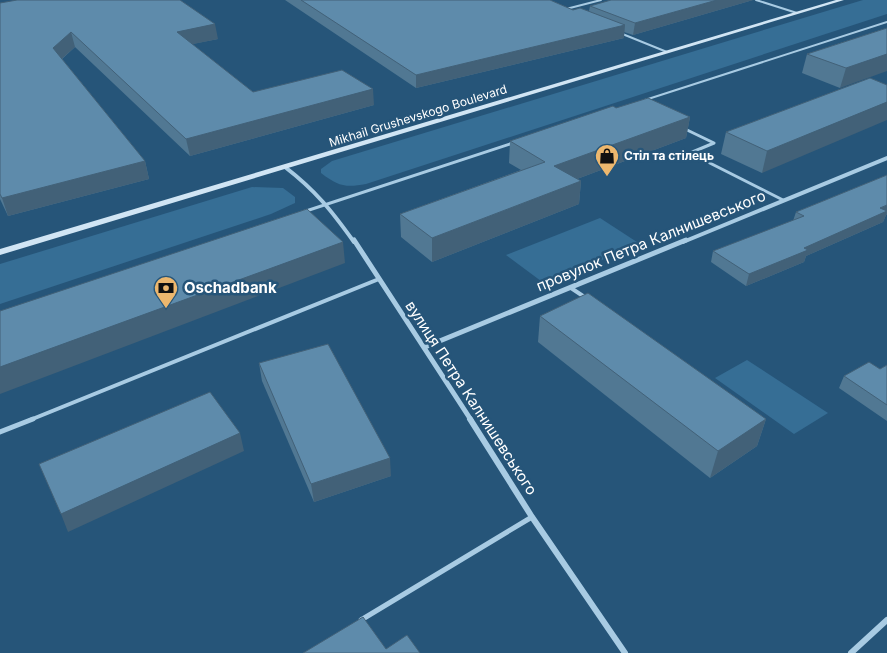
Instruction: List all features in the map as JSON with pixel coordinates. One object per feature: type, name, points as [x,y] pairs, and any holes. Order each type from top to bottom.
[{"type":"main road","name":"Mikhail Grushevskogo Boulevard","points":[[0,252],[841,0]]},
{"type":"street","name":"провулок Петра Калнишевського","points":[[425,346],[887,158]]},
{"type":"street","name":"вулиця Петра Калнишевського","points":[[285,167],[308,185],[327,204],[379,278],[425,346],[532,518],[625,653]]},
{"type":"street","points":[[851,653],[887,620]]},
{"type":"lane","points":[[572,13],[563,10],[601,0]]},
{"type":"lane","points":[[756,0],[797,13]]},
{"type":"lane","points":[[643,101],[887,22]]},
{"type":"lane","points":[[615,31],[666,52]]},
{"type":"lane","points":[[677,125],[714,143],[690,153],[783,200]]},
{"type":"lane","points":[[299,213],[522,140]]},
{"type":"lane","points":[[0,432],[379,278]]},
{"type":"lane","points":[[571,288],[594,304]]},
{"type":"lane","points":[[355,623],[532,518]]},
{"type":"shaded area","points":[[863,0],[887,0],[887,14],[366,184],[342,185],[321,173],[321,169],[332,161]]},
{"type":"shaded area","points":[[252,187],[283,188],[295,197],[295,203],[271,214],[0,304],[0,264]]},
{"type":"shaded area","points":[[600,218],[640,244],[545,284],[506,255]]},
{"type":"shaded area","points":[[747,360],[828,413],[794,434],[715,378]]},
{"type":"building","points":[[17,0],[180,0],[215,24],[177,32],[253,92],[342,70],[373,89],[186,139],[71,32],[53,48],[145,161],[2,198],[0,194],[0,3]]},
{"type":"building","points":[[301,0],[550,0],[573,10],[580,8],[625,25],[416,75]]},
{"type":"building","points":[[611,0],[717,0],[635,23],[590,6]]},
{"type":"building","points":[[887,28],[887,54],[846,68],[807,54]]},
{"type":"building","points":[[870,78],[887,85],[887,102],[767,151],[726,132]]},
{"type":"building","points":[[648,98],[690,117],[554,166],[581,181],[432,238],[400,214],[545,162],[510,141],[613,106],[616,108]]},
{"type":"building","points":[[887,175],[887,205],[880,208],[887,211],[804,248],[808,250],[749,274],[713,251],[804,216],[796,212]]},
{"type":"building","points":[[307,209],[343,242],[0,367],[0,311]]},
{"type":"building","points":[[588,293],[766,419],[718,451],[540,316]]},
{"type":"building","points":[[328,344],[390,458],[311,484],[259,363]]},
{"type":"building","points":[[869,362],[880,369],[887,365],[887,405],[844,376]]},
{"type":"building","points":[[210,392],[240,433],[61,514],[39,464]]},
{"type":"building","points":[[363,617],[386,649],[407,635],[420,653],[303,653]]},
{"type":"place","name":"Стіл та стілець","points":[[607,177]]},
{"type":"place","name":"Oschadbank","points":[[166,309]]}]
